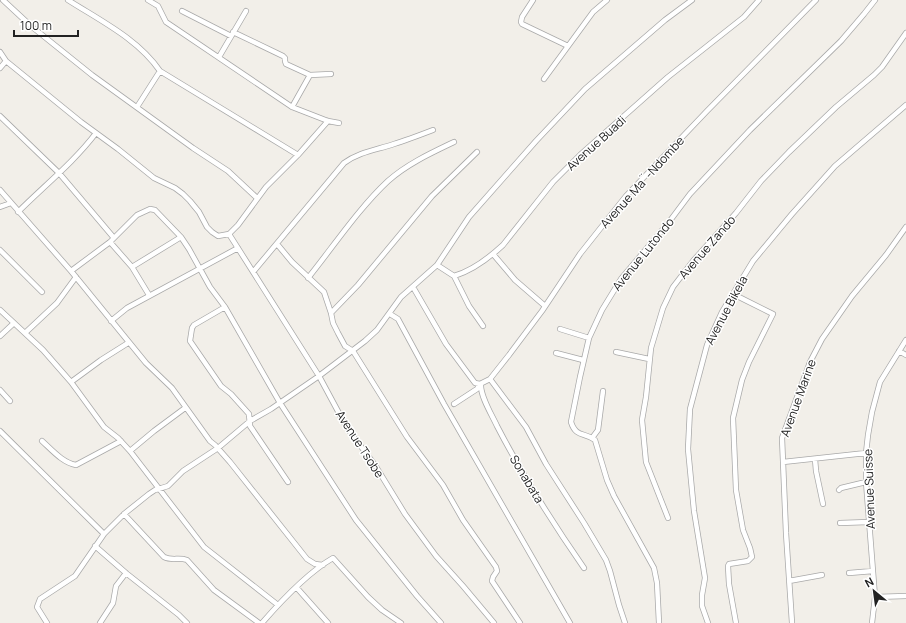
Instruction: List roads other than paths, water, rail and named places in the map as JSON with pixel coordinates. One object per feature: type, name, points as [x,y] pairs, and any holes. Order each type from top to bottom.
[{"type":"street","points":[[3,0],[31,26],[92,75],[228,172],[257,198]]},
{"type":"street","points":[[68,0],[142,49],[151,58],[160,71],[298,155]]},
{"type":"street","points":[[148,0],[158,6],[166,22],[292,107],[328,121],[339,123]]},
{"type":"street","points":[[533,0],[521,19],[522,24],[568,46]]},
{"type":"street","points":[[544,78],[593,12],[607,0]]},
{"type":"street","points":[[47,623],[37,607],[38,602],[41,598],[72,579],[104,534],[124,514],[149,494],[168,486],[184,471],[218,448],[250,421],[319,376],[353,351],[377,330],[401,297],[437,265],[469,217],[536,141],[585,90],[692,0]]},
{"type":"street","name":"Avenue Buadi","points":[[454,276],[466,272],[503,246],[553,182],[580,155],[668,77],[744,17],[759,0]]},
{"type":"street","name":"Avenue Ma¨-Ndombe","points":[[488,380],[545,306],[580,254],[626,196],[816,0]]},
{"type":"street","name":"Avenue Lutondo","points":[[592,438],[577,433],[573,429],[571,422],[583,360],[589,338],[602,310],[621,279],[669,222],[690,194],[750,130],[841,41],[874,0]]},
{"type":"street","points":[[219,57],[246,11]]},
{"type":"street","points":[[182,12],[283,56],[286,64],[310,75],[331,74]]},
{"type":"street","name":"Avenue Zando","points":[[668,518],[646,462],[642,420],[653,337],[663,308],[673,287],[693,260],[736,213],[761,181],[836,107],[882,67],[906,33]]},
{"type":"street","points":[[0,52],[6,61],[96,133],[154,178],[175,188],[190,201],[212,232],[218,236],[229,234],[238,225],[266,187],[298,155],[328,121]]},
{"type":"street","points":[[0,68],[6,61]]},
{"type":"street","points":[[137,107],[160,71]]},
{"type":"street","points":[[292,107],[310,75]]},
{"type":"street","name":"Avenue Bikela","points":[[708,623],[701,600],[705,578],[690,479],[688,449],[689,416],[707,344],[722,312],[753,261],[813,189],[835,166],[906,105]]},
{"type":"street","points":[[0,116],[59,173],[132,267],[149,295]]},
{"type":"street","points":[[253,272],[344,163],[359,154],[395,144],[433,130]]},
{"type":"street","points":[[18,212],[59,173],[96,133]]},
{"type":"street","points":[[308,278],[364,208],[390,180],[426,155],[454,142]]},
{"type":"street","points":[[332,314],[432,196],[477,152]]},
{"type":"street","points":[[0,190],[71,271],[128,343],[172,388],[210,442],[218,448],[230,462],[310,562],[313,572]]},
{"type":"street","points":[[0,207],[11,203]]},
{"type":"street","points":[[71,271],[112,240],[137,215],[150,209],[155,210],[181,237],[189,249],[199,269],[224,307],[280,402],[356,520],[407,584],[441,623]]},
{"type":"street","name":"Avenue Marine","points":[[792,623],[782,462],[782,438],[810,362],[822,339],[852,296],[886,255],[906,226]]},
{"type":"street","name":"Avenue Tsobe","points":[[229,234],[319,376],[347,428],[375,466],[413,525],[436,556],[494,623]]},
{"type":"street","points":[[132,267],[181,237]]},
{"type":"street","points":[[277,244],[308,278],[316,283],[324,292],[332,314],[333,323],[345,346],[353,351],[404,432],[443,485],[463,520],[496,567],[497,572],[492,580],[520,623]]},
{"type":"street","points":[[111,321],[127,308],[149,295],[238,248]]},
{"type":"street","points":[[0,250],[42,292]]},
{"type":"street","points":[[493,254],[515,280],[545,306]]},
{"type":"street","points":[[437,265],[454,276],[469,306],[483,326]]},
{"type":"street","points":[[25,333],[57,303],[76,277]]},
{"type":"street","points":[[413,287],[446,344],[475,382],[480,384]]},
{"type":"street","points":[[733,294],[773,314],[749,362],[742,380],[732,418],[736,490],[743,530],[752,557],[748,561],[733,563],[729,564],[728,566],[729,584],[736,623]]},
{"type":"street","points":[[224,307],[194,325],[192,328],[190,341],[221,386],[231,394],[249,414],[250,426],[288,482]]},
{"type":"street","points":[[0,310],[43,350],[71,382],[104,428],[121,441],[204,547],[278,605]]},
{"type":"street","points":[[390,314],[398,319],[444,404],[570,623]]},
{"type":"street","points":[[0,336],[14,323]]},
{"type":"street","points":[[560,328],[589,338]]},
{"type":"street","name":"Avenue Suisse","points":[[872,623],[875,597],[866,482],[866,453],[872,412],[880,382],[906,340]]},
{"type":"street","points":[[71,382],[101,360],[128,343]]},
{"type":"street","points":[[899,351],[906,355]]},
{"type":"street","points":[[616,352],[649,359]]},
{"type":"street","points":[[556,353],[583,360]]},
{"type":"street","points":[[454,404],[477,389],[480,384],[488,380],[526,427],[546,464],[606,560],[625,623]]},
{"type":"street","name":"Sonabata","points":[[480,384],[492,416],[517,464],[554,524],[584,568]]},
{"type":"street","points":[[0,390],[10,401]]},
{"type":"street","points":[[603,391],[598,430],[592,438],[597,444],[607,480],[614,496],[654,568],[657,583],[659,623]]},
{"type":"street","points":[[130,452],[154,431],[185,408]]},
{"type":"street","points":[[0,431],[104,534]]},
{"type":"street","points":[[42,441],[70,464],[76,465],[121,441]]},
{"type":"street","points":[[782,462],[866,453]]},
{"type":"street","points":[[816,459],[816,471],[823,504]]},
{"type":"street","points":[[838,490],[840,488],[866,482]]},
{"type":"street","points":[[124,514],[164,557],[169,559],[186,560],[214,590],[259,623]]},
{"type":"street","points":[[840,523],[869,522]]},
{"type":"street","points":[[95,546],[187,623]]},
{"type":"street","points":[[262,623],[278,605],[313,572],[335,558],[368,597],[382,610],[401,623]]},
{"type":"street","points":[[310,562],[323,565]]},
{"type":"street","points":[[849,573],[873,571]]},
{"type":"street","points":[[100,623],[113,603],[116,586],[126,573]]},
{"type":"street","points":[[789,582],[822,575]]},
{"type":"street","points":[[297,588],[328,623]]},
{"type":"street","points":[[875,597],[906,596]]}]
